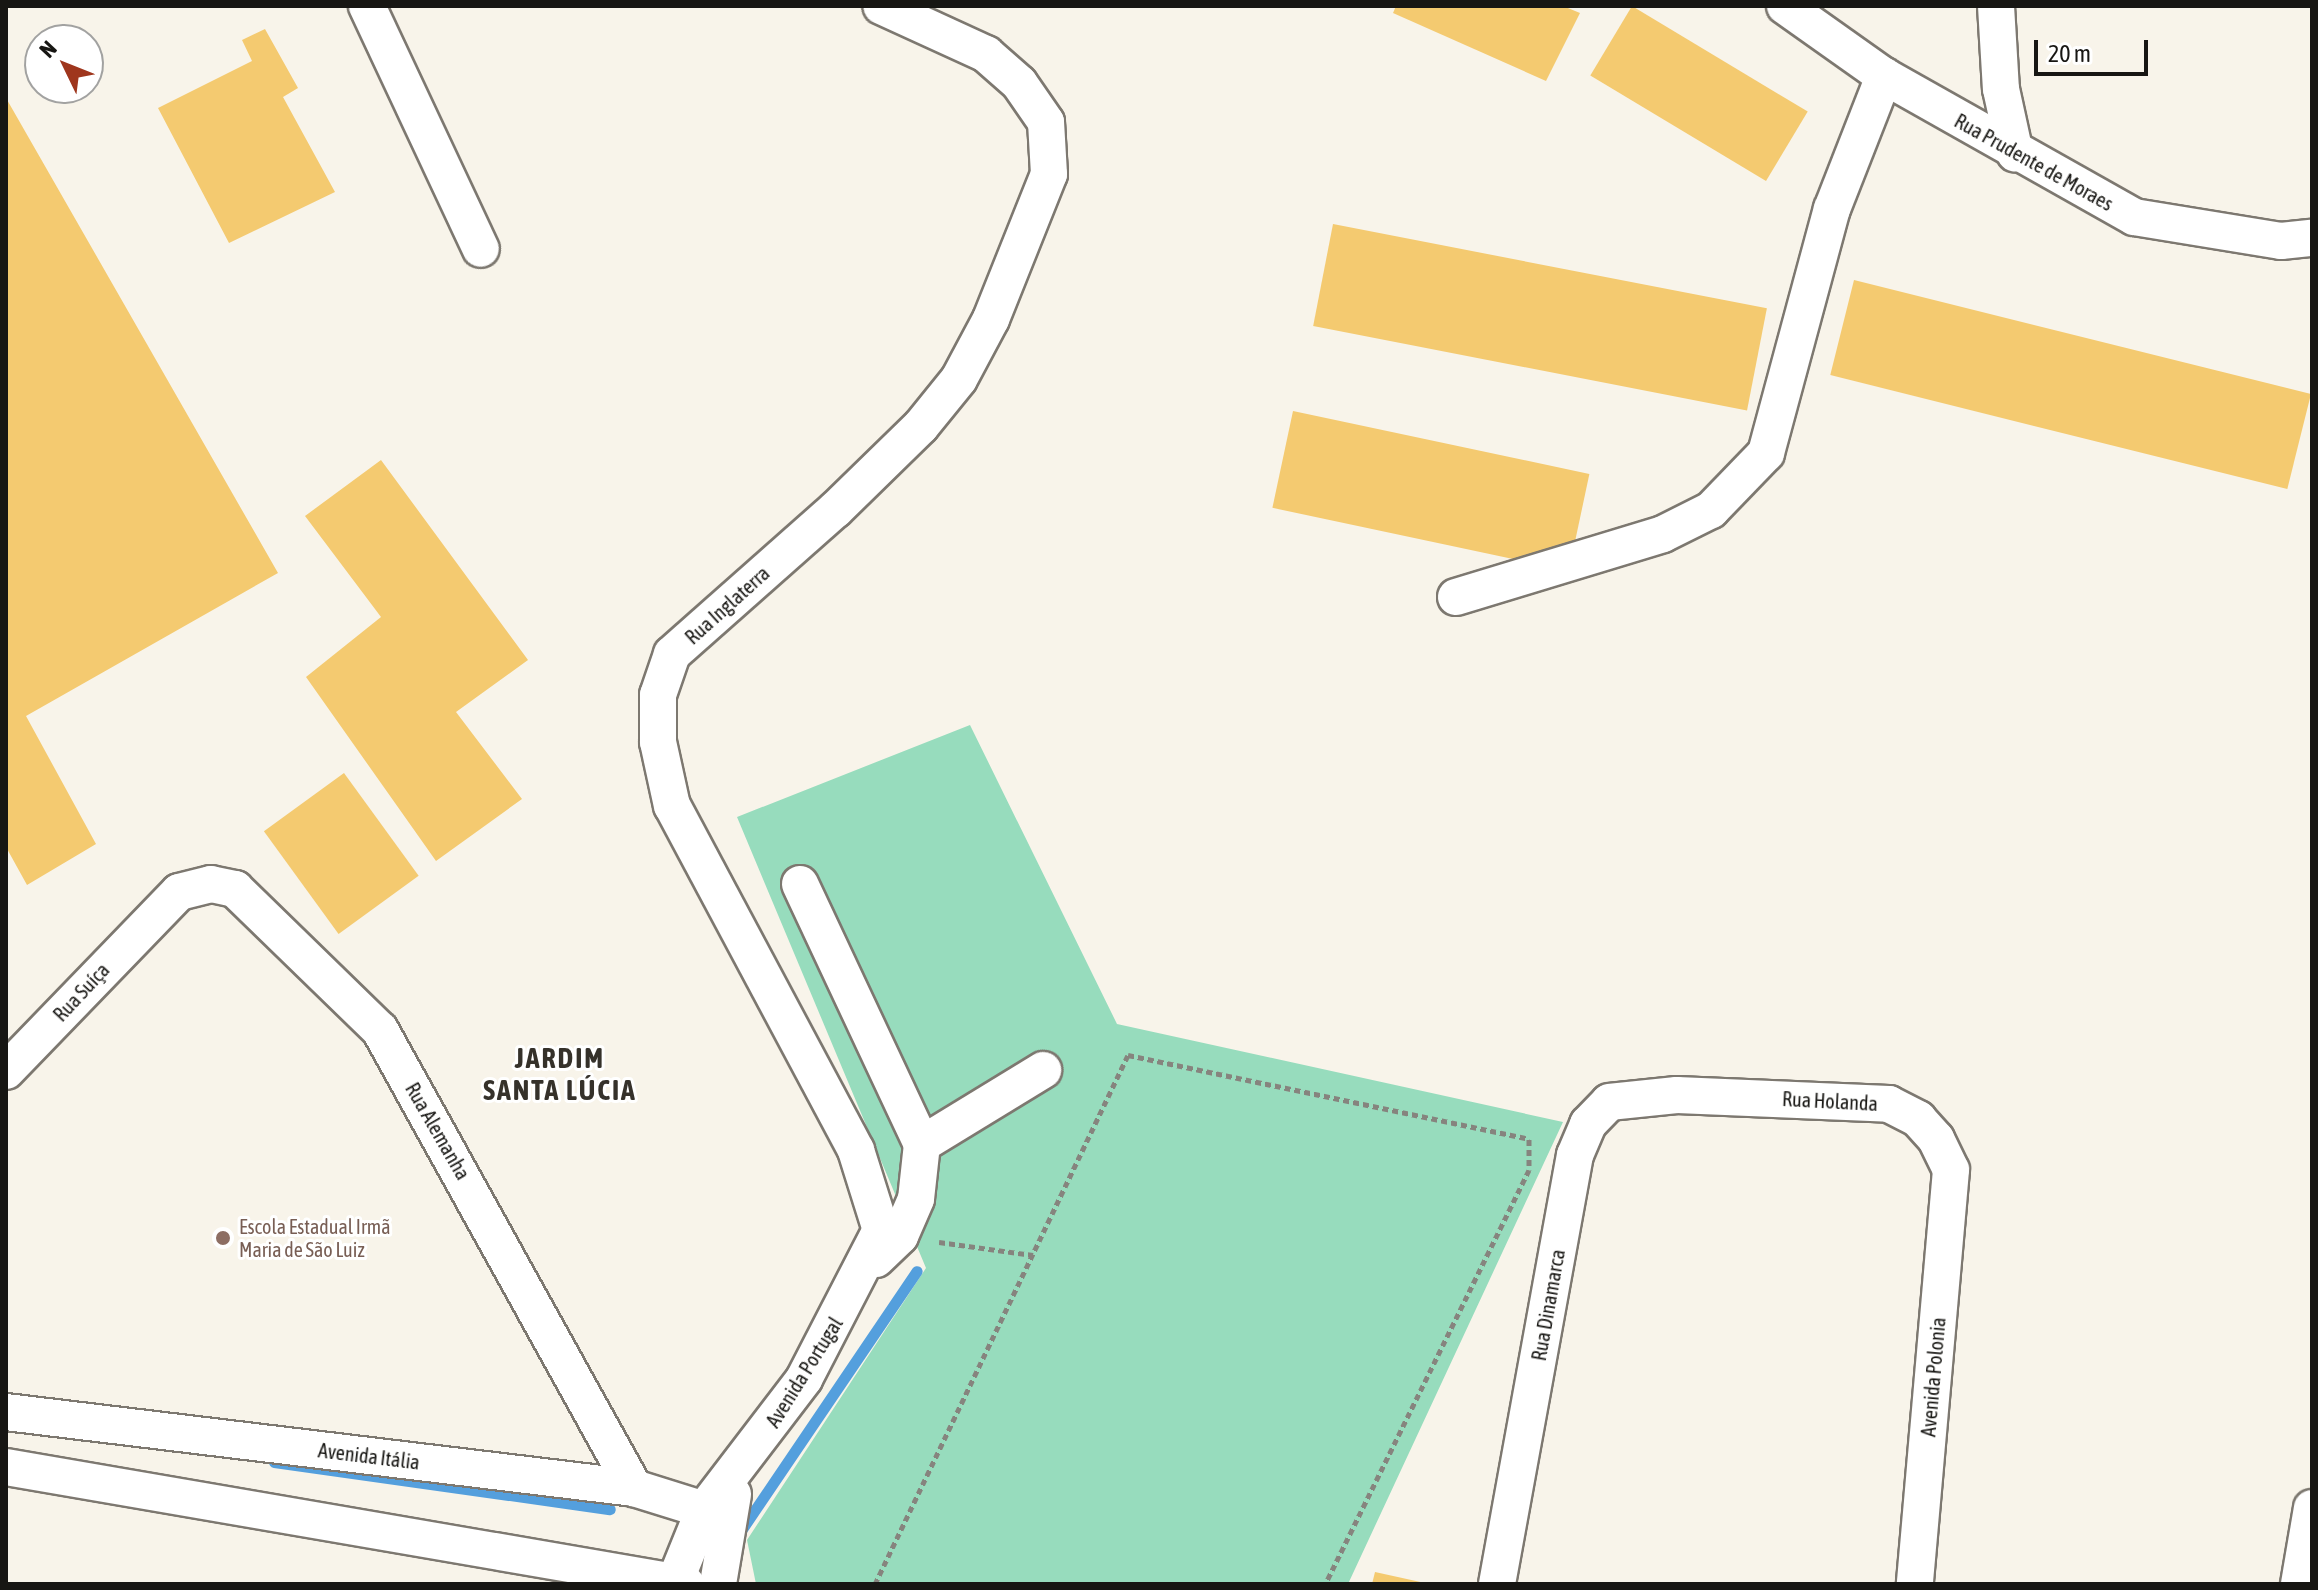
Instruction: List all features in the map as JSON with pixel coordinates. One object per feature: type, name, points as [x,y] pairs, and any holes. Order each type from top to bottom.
[{"type":"street","points":[[367,6],[481,249]]},
{"type":"street","name":"Rua Inglaterra","points":[[867,1268],[881,1230],[875,1202],[856,1150],[672,806],[658,742],[658,695],[672,654],[835,510],[921,426],[959,379],[991,319],[1049,174],[1046,122],[1019,83],[986,54],[881,6]]},
{"type":"street","name":"Rua Prudente de Moraes","points":[[1785,6],[1884,76],[2015,153],[2134,217],[2281,241],[2312,238]]},
{"type":"street","points":[[1996,6],[2001,89],[2015,153]]},
{"type":"street","points":[[1456,597],[1663,534],[1711,510],[1766,453],[1832,209],[1884,76]]},
{"type":"street","name":"Rua Alemanha","points":[[155,912],[179,892],[211,884],[235,889],[380,1030],[634,1488]]},
{"type":"street","points":[[800,884],[922,1144],[916,1199],[900,1236],[867,1268]]},
{"type":"street","name":"Rua Suíça","points":[[6,1071],[155,912]]},
{"type":"street","points":[[922,1144],[1043,1070]]},
{"type":"street","name":"Rua Holanda","points":[[1677,1095],[1889,1104],[1918,1119],[1951,1170]]},
{"type":"street","name":"Rua Dinamarca","points":[[1497,1584],[1575,1155],[1588,1124],[1609,1102],[1677,1095]]},
{"type":"street","name":"Avenida Polonia","points":[[1915,1584],[1951,1170]]},
{"type":"street","name":"Avenida Portugal","points":[[678,1583],[737,1473],[804,1379],[867,1268]]},
{"type":"street","name":"Avenida Itália","points":[[6,1412],[634,1488],[716,1514]]},
{"type":"street","points":[[6,1467],[678,1583]]},
{"type":"street","name":"Avenida Portugal","points":[[716,1514],[718,1584]]},
{"type":"street","points":[[2299,1584],[2310,1528]]},
{"type":"path","points":[[875,1584],[1128,1055],[1529,1139],[1529,1170],[1325,1584]]},
{"type":"path","points":[[900,1236],[1033,1255]]},
{"type":"green space","points":[[970,725],[1117,1024],[1563,1122],[1348,1584],[756,1584],[747,1540],[926,1268],[737,817]]},
{"type":"building","points":[[1396,6],[1563,6],[1580,13],[1546,81],[1393,13]]},
{"type":"building","points":[[1632,6],[1808,112],[1766,181],[1590,75]]},
{"type":"building","points":[[265,29],[298,88],[283,97],[335,192],[229,243],[158,108],[252,61],[242,40]]},
{"type":"building","points":[[6,98],[278,573],[26,716],[96,844],[27,885],[6,847]]},
{"type":"building","points":[[1333,224],[1767,308],[1747,410],[1313,326]]},
{"type":"building","points":[[1854,280],[2311,394],[2287,489],[1830,375]]},
{"type":"building","points":[[1293,411],[1589,474],[1569,571],[1272,508]]},
{"type":"building","points":[[381,460],[528,660],[456,712],[522,799],[436,861],[306,677],[381,617],[305,516]]},
{"type":"building","points":[[344,773],[419,876],[339,934],[264,831]]},
{"type":"building","points":[[1375,1572],[1425,1583],[1425,1584],[1372,1584]]},
{"type":"waterway","points":[[740,1532],[917,1271]]},
{"type":"waterway","points":[[274,1462],[610,1509]]},
{"type":"place","name":"Escola Estadual Irmã Maria de São Luiz","points":[[223,1238]]},
{"type":"district","name":"JARDIM SANTA LÚCIA","points":[[560,1074]]}]
